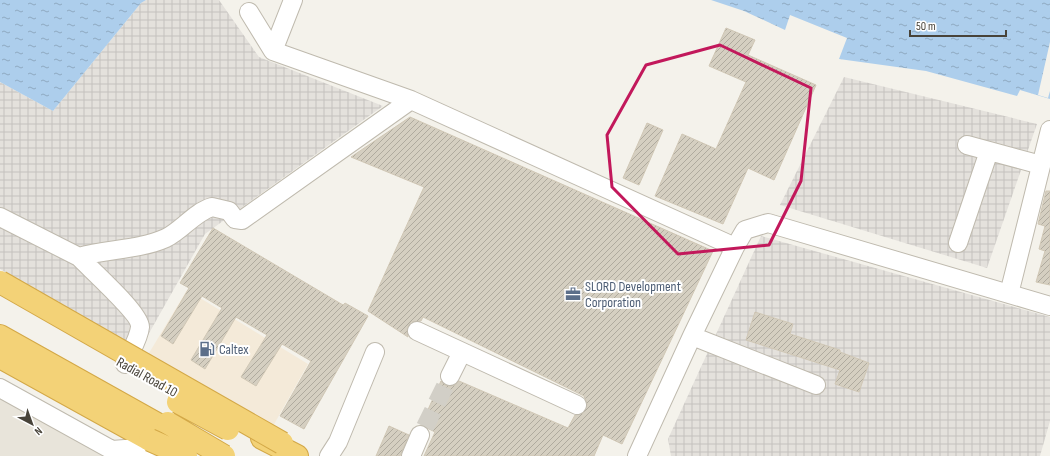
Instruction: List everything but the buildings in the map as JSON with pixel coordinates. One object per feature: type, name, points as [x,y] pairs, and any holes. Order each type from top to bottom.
[{"type":"highway","points":[[0,282],[282,443],[301,456]]},
{"type":"highway","name":"Radial Road 10","points":[[0,294],[125,364],[297,456]]},
{"type":"highway","points":[[0,336],[190,450]]},
{"type":"highway","points":[[0,356],[150,440],[216,456]]},
{"type":"highway","points":[[178,402],[278,456]]},
{"type":"highway","points":[[190,450],[214,412]]},
{"type":"highway","points":[[168,423],[224,456]]},
{"type":"street","points":[[273,51],[293,0]]},
{"type":"street","points":[[249,12],[273,51],[411,100],[735,247]]},
{"type":"street","points":[[79,257],[97,252],[130,248],[155,242],[179,230],[212,207],[229,211],[235,219],[242,220],[411,100]]},
{"type":"street","points":[[1009,294],[1050,130]]},
{"type":"street","points":[[967,145],[1041,165]]},
{"type":"street","points":[[958,243],[989,151]]},
{"type":"street","points":[[0,217],[79,257],[129,307],[139,320],[140,328],[125,364]]},
{"type":"street","points":[[637,456],[692,336],[735,247],[746,230],[768,223],[1050,306]]},
{"type":"street","points":[[417,331],[577,405]]},
{"type":"street","points":[[692,336],[816,385]]},
{"type":"street","points":[[329,456],[338,442],[374,352]]},
{"type":"street","points":[[450,376],[462,352]]},
{"type":"street","points":[[0,388],[112,450],[190,450]]},
{"type":"street","points":[[410,456],[420,435]]},
{"type":"highlighted area","points":[[720,45],[811,88],[801,181],[769,245],[678,254],[612,187],[607,135],[646,65]]},
{"type":"shaded area","points":[[146,0],[219,0],[259,57],[383,106],[205,234],[139,351],[0,269],[0,82],[53,111],[141,3]]},
{"type":"shaded area","points":[[844,77],[1037,124],[987,268],[780,205]]},
{"type":"shaded area","points":[[761,236],[1050,317],[1050,421],[1040,456],[671,456],[668,439]]},
{"type":"shaded area","points":[[187,290],[308,364],[268,435],[143,363]]},
{"type":"shaded area","points":[[0,395],[130,456],[0,456]]},
{"type":"water","points":[[0,0],[146,0],[141,3],[53,111],[0,82]]},
{"type":"water","points":[[711,0],[1050,0],[1050,99],[1020,90],[1017,96],[926,71],[839,59],[847,38],[790,15],[785,30],[744,11]]},
{"type":"pier","points":[[1050,42],[1050,91],[1048,98],[1038,95]]},
{"type":"tunnel","points":[[425,427],[450,376]]},
{"type":"place","name":"SLORD Development Corporation","points":[[573,294]]},
{"type":"place","name":"Caltex","points":[[207,349]]}]
